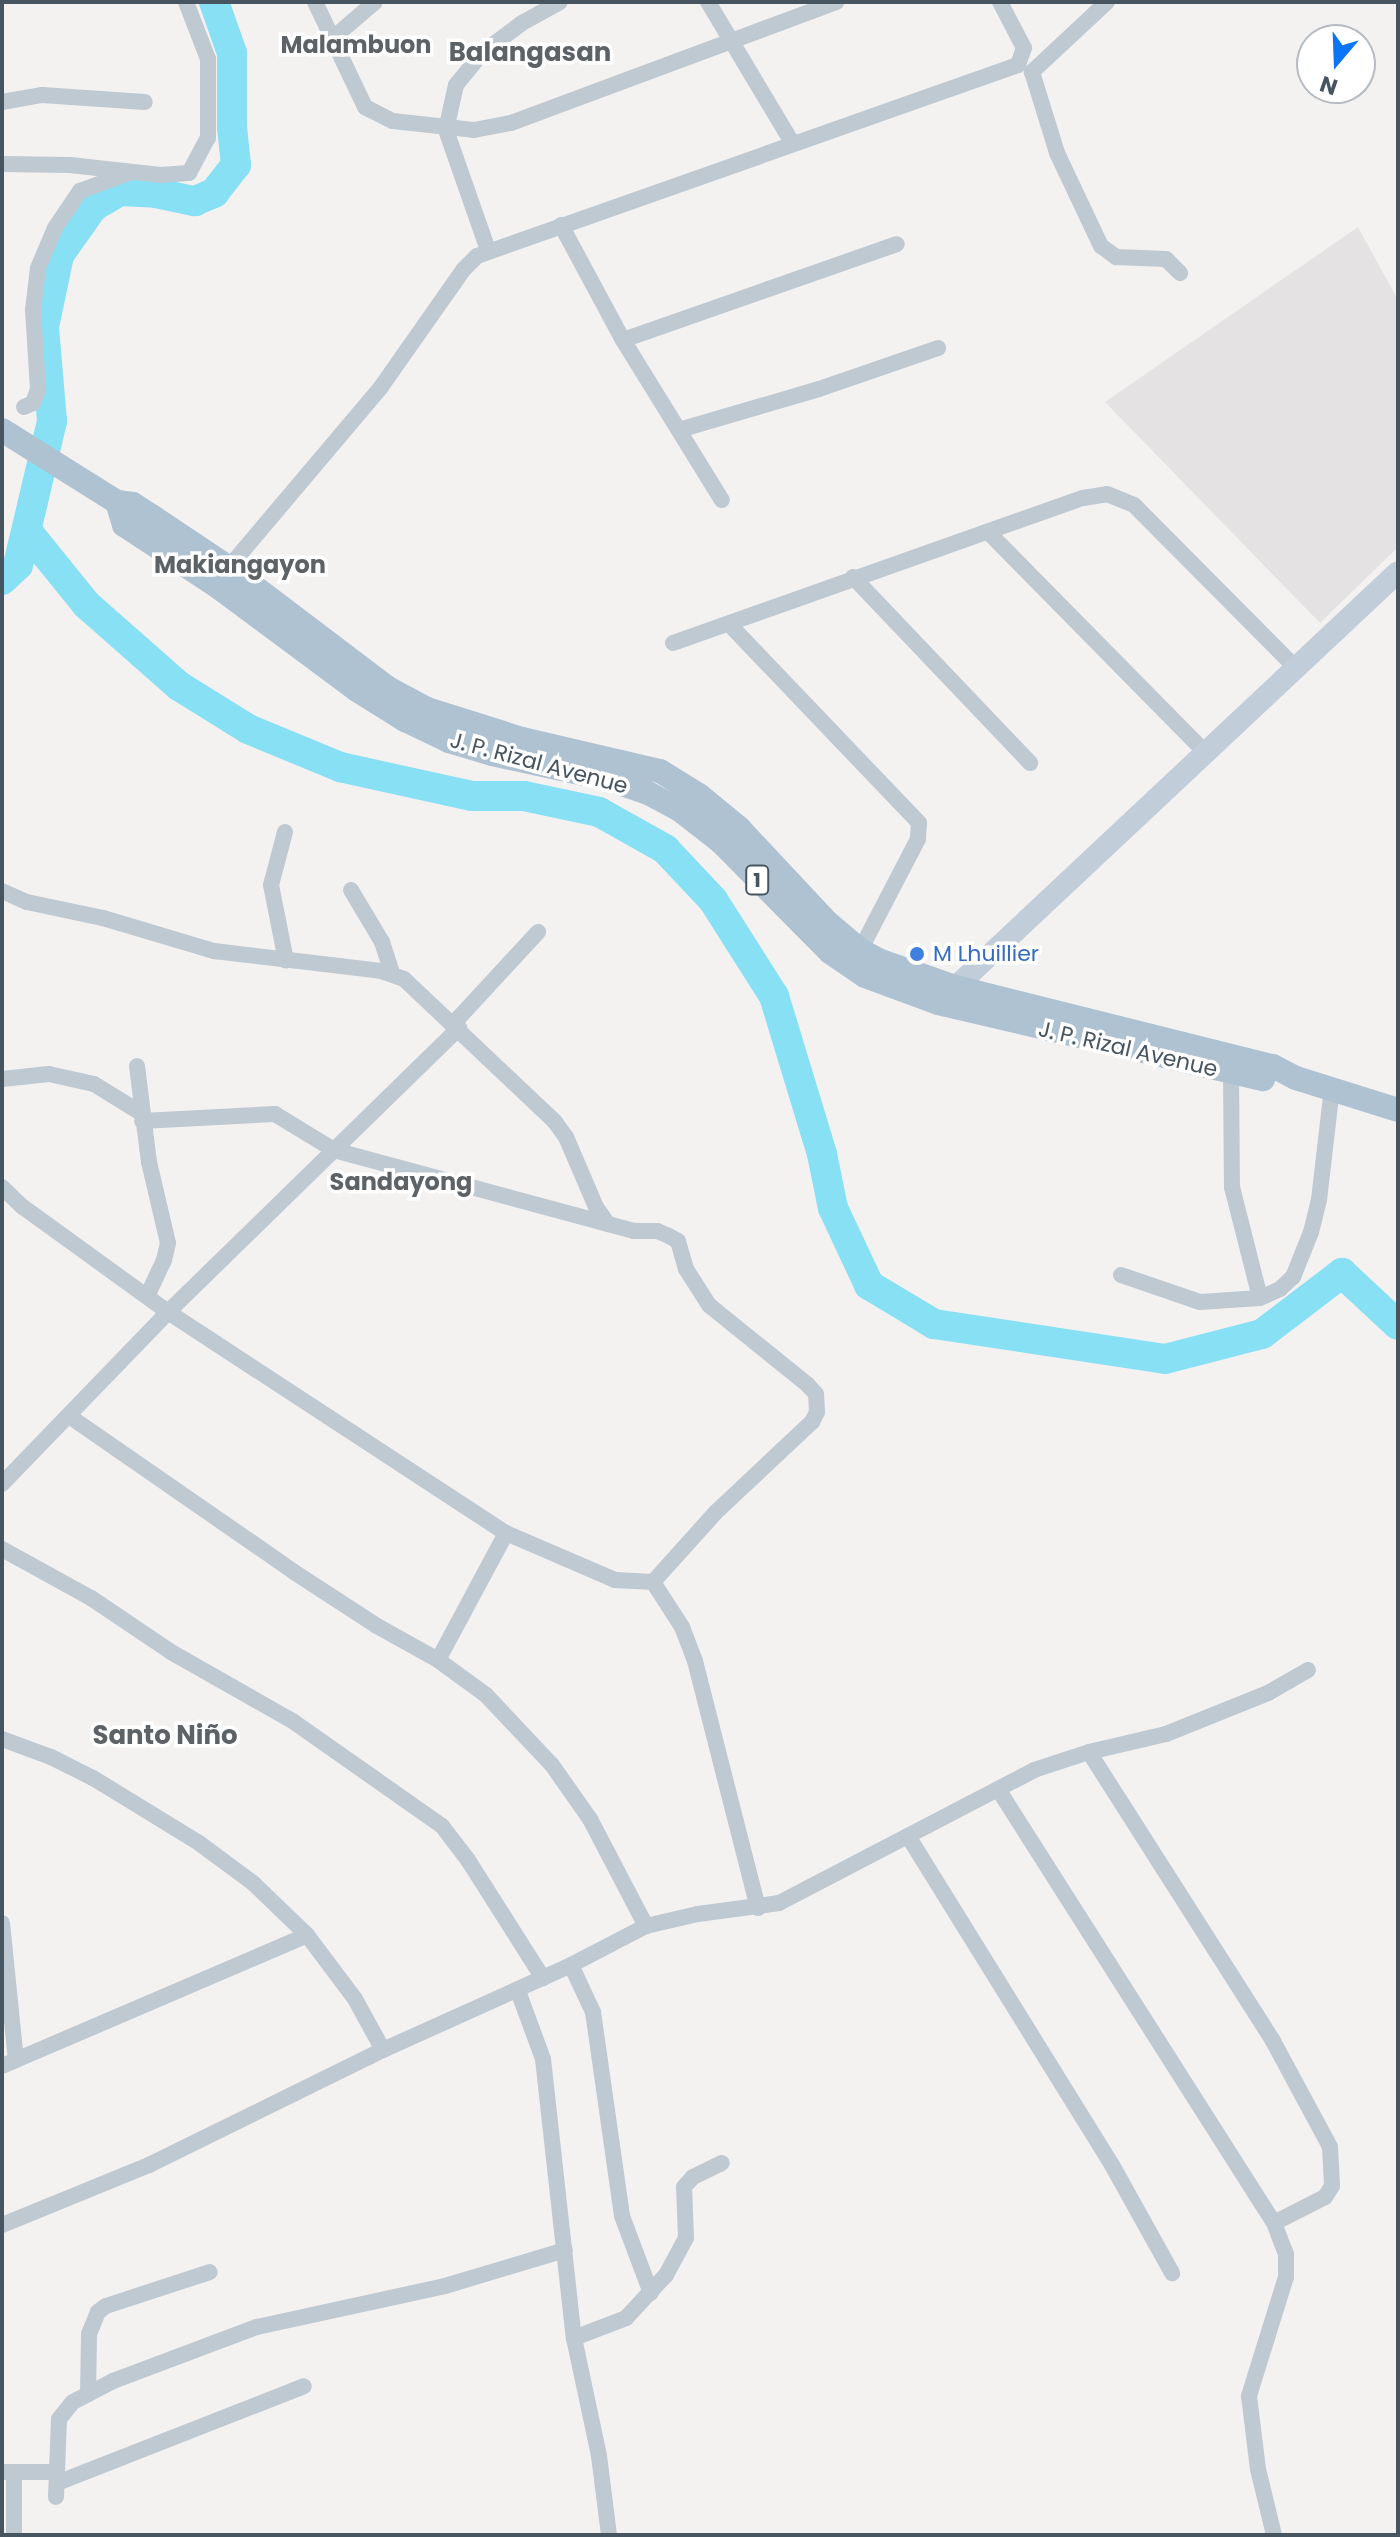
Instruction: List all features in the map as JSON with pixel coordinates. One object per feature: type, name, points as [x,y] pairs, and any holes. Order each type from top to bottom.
[{"type":"main road","name":"J. P. Rizal Avenue","points":[[7,434],[117,502],[124,525],[222,577],[364,682],[460,721],[660,771],[699,795],[739,828],[826,921],[855,958],[910,995],[947,995],[1273,1066],[1296,1078],[1398,1110]]},
{"type":"main road","points":[[947,995],[1398,572]]},
{"type":"main road","name":"J. P. Rizal Avenue","points":[[947,995],[1231,1073],[1278,1081],[1296,1078]]},
{"type":"street","points":[[2,164],[138,171],[160,175],[189,173],[208,138],[208,59],[186,2]]},
{"type":"street","points":[[315,2],[365,107],[393,121],[446,130],[504,125],[836,2]]},
{"type":"street","points":[[333,38],[375,2]]},
{"type":"street","points":[[488,250],[446,130],[456,85],[466,69],[522,23],[560,2]]},
{"type":"street","points":[[708,2],[793,144]]},
{"type":"street","points":[[1000,2],[1024,48],[1025,69],[1057,153],[1101,246],[1116,257],[1166,259],[1180,273]]},
{"type":"street","points":[[222,577],[381,387],[464,269],[488,250],[793,144],[1025,69],[1107,2]]},
{"type":"street","points":[[2,102],[42,95],[145,102]]},
{"type":"street","points":[[24,407],[33,403],[38,389],[33,310],[38,268],[55,228],[80,191],[138,171]]},
{"type":"street","points":[[561,225],[623,340],[722,500]]},
{"type":"street","points":[[623,340],[897,244]]},
{"type":"street","points":[[679,430],[819,389],[938,348]]},
{"type":"street","points":[[673,643],[1083,498],[1107,494],[1134,505],[1295,667]]},
{"type":"street","points":[[989,533],[1205,752]]},
{"type":"street","points":[[853,577],[1030,763]]},
{"type":"street","points":[[729,624],[919,823],[918,839],[855,958]]},
{"type":"street","points":[[285,832],[271,885],[286,961]]},
{"type":"street","points":[[351,890],[382,942],[392,973]]},
{"type":"street","points":[[2,891],[27,902],[103,918],[214,951],[392,973],[413,984],[555,1122],[566,1137],[596,1207],[608,1224]]},
{"type":"street","points":[[2,1484],[168,1312],[457,1025],[538,932]]},
{"type":"street","points":[[137,1066],[141,1117],[168,1243],[147,1296]]},
{"type":"street","points":[[1231,1073],[1232,1187],[1249,1240],[1260,1298]]},
{"type":"street","points":[[2,1079],[49,1074],[94,1084],[141,1117],[275,1114],[334,1150],[634,1231],[657,1231],[678,1241],[686,1269],[709,1305],[808,1385],[819,1403],[812,1422],[716,1512],[653,1582]]},
{"type":"street","points":[[1121,1275],[1200,1302],[1260,1298],[1280,1289],[1293,1277],[1303,1258],[1319,1200],[1332,1088]]},
{"type":"street","points":[[2,1187],[23,1207],[168,1312],[506,1533],[615,1580],[653,1582]]},
{"type":"street","points":[[69,1416],[294,1572],[438,1660],[486,1695],[552,1765],[590,1819],[646,1926]]},
{"type":"street","points":[[438,1660],[506,1533]]},
{"type":"street","points":[[2,1549],[91,1598],[171,1652],[294,1722],[442,1826],[468,1860],[543,1978]]},
{"type":"street","points":[[653,1582],[682,1627],[695,1661],[758,1908]]},
{"type":"street","points":[[2,2225],[149,2165],[383,2050],[518,1991],[646,1926],[698,1914],[779,1903],[1034,1770],[1089,1752],[1166,1734],[1268,1693],[1308,1670]]},
{"type":"street","points":[[2,1739],[51,1757],[93,1778],[199,1843],[253,1883],[307,1935],[355,1999],[383,2050]]},
{"type":"street","points":[[1089,1752],[1273,2041],[1330,2147],[1332,2186],[1325,2197],[1274,2223]]},
{"type":"street","points":[[998,1789],[1274,2223],[1288,2266],[1249,2396],[1256,2459],[1274,2535]]},
{"type":"street","points":[[908,1836],[1105,2153],[1172,2273]]},
{"type":"street","points":[[2,1933],[9,2063],[307,1935]]},
{"type":"street","points":[[571,1965],[593,2012],[622,2216],[651,2293]]},
{"type":"street","points":[[518,1991],[543,2059],[574,2338],[599,2456],[609,2535]]},
{"type":"street","points":[[574,2338],[626,2318],[651,2293],[675,2264],[686,2238],[684,2187],[693,2177],[722,2163]]},
{"type":"street","points":[[57,2484],[59,2419],[73,2402],[88,2394],[158,2363],[257,2327],[445,2286],[565,2250]]},
{"type":"street","points":[[88,2394],[89,2334],[98,2312],[106,2306],[210,2272]]},
{"type":"street","points":[[14,2535],[8,2472],[57,2484],[304,2386]]},
{"type":"shaded area","points":[[1358,227],[1398,300],[1398,547],[1320,623],[1105,402]]},
{"type":"waterway","points":[[2,580],[18,565],[52,421],[44,327],[59,255],[93,207],[120,191],[156,193],[195,201],[214,193],[236,165],[232,127],[232,53],[214,2]]},
{"type":"waterway","points":[[27,531],[87,605],[179,686],[248,729],[340,767],[472,796],[524,796],[599,812],[665,849],[713,900],[774,996],[822,1154],[833,1208],[869,1285],[934,1324],[1165,1359],[1262,1334],[1342,1273],[1398,1325]]},
{"type":"place","name":"M Lhuillier","points":[[917,954]]},
{"type":"district","name":"Malambuon","points":[[356,45]]},
{"type":"district","name":"Balangasan","points":[[530,53]]},
{"type":"district","name":"Makiangayon","points":[[240,565]]},
{"type":"district","name":"Sandayong","points":[[401,1182]]},
{"type":"district","name":"Santo Niño","points":[[165,1736]]}]
